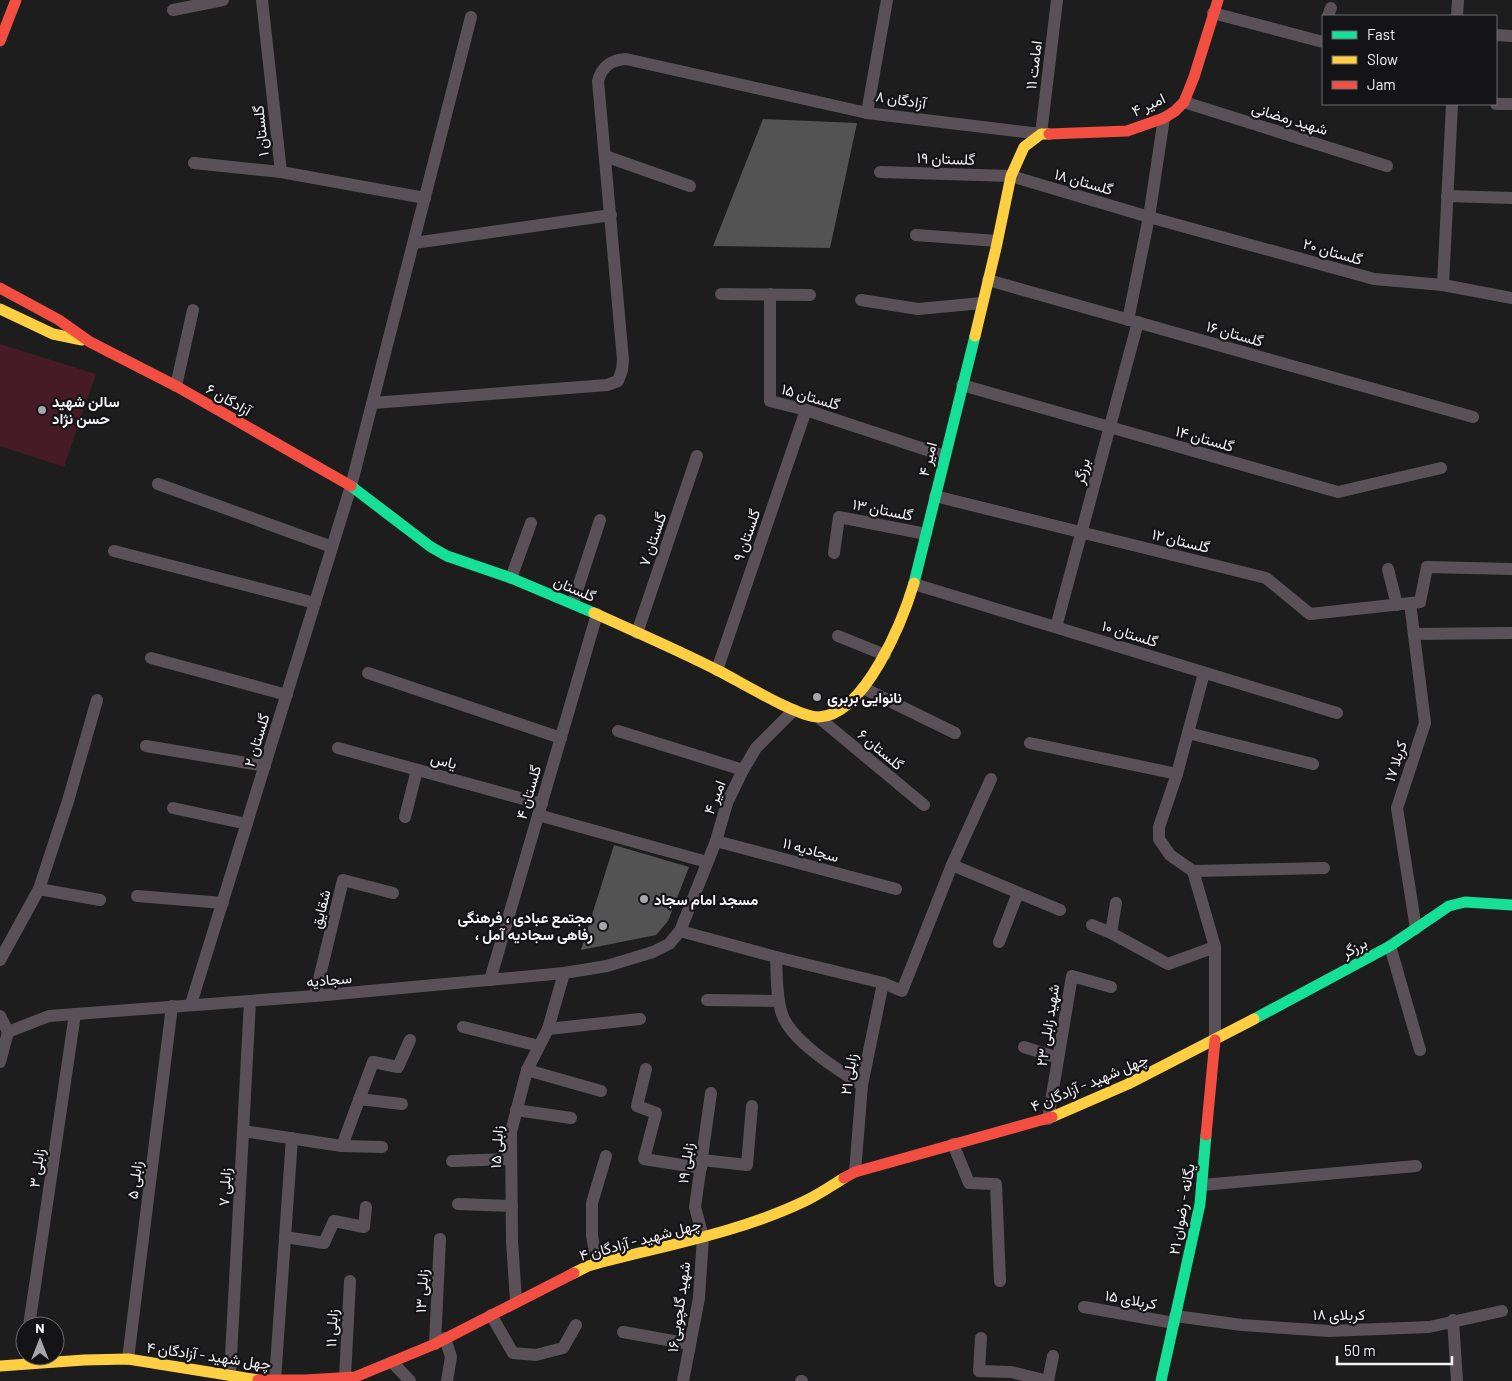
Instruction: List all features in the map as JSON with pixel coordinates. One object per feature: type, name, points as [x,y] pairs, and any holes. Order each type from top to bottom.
[{"type":"street","points":[[0,41],[16,0]]},
{"type":"street","points":[[173,10],[223,0]]},
{"type":"street","name":"گلستان ۱","points":[[262,0],[281,172],[425,198]]},
{"type":"street","name":"آزادگان ۸","points":[[887,0],[867,113],[1041,134]]},
{"type":"street","name":"امامت ۱۱","points":[[1041,134],[1057,0]]},
{"type":"street","points":[[1457,15],[1458,0]]},
{"type":"street","points":[[1215,4],[1322,39]]},
{"type":"street","name":"امیر ۴","points":[[818,717],[841,708],[863,688],[885,655],[904,613],[914,584],[998,241],[1011,176],[1024,147],[1041,134],[1127,131],[1164,118],[1184,102],[1194,77],[1215,4]]},
{"type":"street","points":[[351,486],[472,17]]},
{"type":"street","points":[[1497,35],[1512,36]]},
{"type":"street","points":[[373,403],[607,385],[618,381],[623,360],[598,81],[605,65],[626,58],[867,113]]},
{"type":"street","name":"شهید رمضانی","points":[[1184,102],[1387,166]]},
{"type":"street","points":[[1497,104],[1512,104]]},
{"type":"street","points":[[1443,285],[1452,105]]},
{"type":"street","name":"برزگر","points":[[1056,628],[1110,428],[1133,321],[1164,118]]},
{"type":"street","points":[[606,156],[690,186]]},
{"type":"street","points":[[194,163],[281,172]]},
{"type":"street","name":"گلستان ۱۹","points":[[880,172],[1011,176]]},
{"type":"street","name":"گلستان ۱۸","points":[[1011,176],[1149,217]]},
{"type":"street","points":[[1447,196],[1512,198]]},
{"type":"street","points":[[414,243],[611,215]]},
{"type":"street","name":"گلستان ۲۰","points":[[1149,217],[1374,279],[1443,285],[1512,298]]},
{"type":"street","points":[[916,235],[998,241]]},
{"type":"street","name":"گلستان ۱۶","points":[[988,280],[1473,417]]},
{"type":"street","name":"آزادگان ۶","points":[[0,288],[59,320],[90,342],[176,386],[351,486]]},
{"type":"street","points":[[721,294],[810,295]]},
{"type":"street","name":"گلستان ۱۵","points":[[770,294],[770,401],[806,410],[945,456]]},
{"type":"street","points":[[861,300],[918,309],[982,303]]},
{"type":"street","name":"آزادگان ۶","points":[[0,309],[53,334],[90,342]]},
{"type":"street","points":[[176,386],[193,310]]},
{"type":"street","name":"گلستان ۱۴","points":[[962,385],[1338,492],[1441,468]]},
{"type":"street","name":"گلستان ۹","points":[[717,670],[806,410]]},
{"type":"street","name":"گلستان ۷","points":[[638,633],[697,456]]},
{"type":"street","points":[[158,484],[332,547]]},
{"type":"street","name":"گلستان ۲","points":[[191,1004],[351,486]]},
{"type":"street","name":"گلستان","points":[[351,486],[380,506],[431,547],[447,556],[511,578],[573,603],[717,670],[794,710]]},
{"type":"street","name":"گلستان ۱۲","points":[[935,496],[1266,578],[1310,614],[1410,603]]},
{"type":"street","name":"گلستان ۱۳","points":[[834,553],[839,518],[926,534]]},
{"type":"street","points":[[573,603],[600,520]]},
{"type":"street","points":[[511,578],[531,523]]},
{"type":"street","points":[[114,550],[315,603]]},
{"type":"street","points":[[1410,603],[1420,602],[1427,567],[1512,569]]},
{"type":"street","points":[[1388,569],[1397,605]]},
{"type":"street","name":"گلستان ۱۰","points":[[914,584],[1338,713]]},
{"type":"street","name":"کربلا ۱۷","points":[[1410,603],[1425,723],[1397,808],[1416,929]]},
{"type":"street","name":"گلستان ۴","points":[[490,980],[597,614]]},
{"type":"street","points":[[1414,634],[1512,633]]},
{"type":"street","points":[[838,636],[885,655]]},
{"type":"street","points":[[151,658],[287,695]]},
{"type":"street","points":[[368,673],[561,738]]},
{"type":"street","points":[[1204,673],[1177,774],[1159,828],[1159,839],[1170,855],[1193,872],[1215,947],[1215,1040]]},
{"type":"street","points":[[863,688],[954,733]]},
{"type":"street","points":[[0,960],[39,889],[68,801],[97,700]]},
{"type":"street","points":[[794,710],[818,717]]},
{"type":"street","name":"امیر ۴","points":[[653,952],[669,944],[680,931],[716,841],[727,803],[743,770],[756,748],[794,710]]},
{"type":"street","name":"گلستان ۶","points":[[818,717],[924,805]]},
{"type":"street","points":[[618,731],[743,770]]},
{"type":"street","points":[[1188,733],[1313,764]]},
{"type":"street","points":[[1030,743],[1177,774]]},
{"type":"street","points":[[146,746],[265,766]]},
{"type":"street","name":"یاس","points":[[338,748],[417,770],[707,862]]},
{"type":"street","points":[[405,817],[417,770]]},
{"type":"street","points":[[680,931],[882,983],[902,991],[952,865],[991,779]]},
{"type":"street","points":[[174,808],[247,824]]},
{"type":"street","name":"سجادیه ۱۱","points":[[716,841],[896,890]]},
{"type":"street","points":[[952,865],[1060,910]]},
{"type":"street","points":[[1193,872],[1324,868]]},
{"type":"street","name":"شقایق","points":[[315,996],[343,880],[393,893]]},
{"type":"street","points":[[39,889],[100,900]]},
{"type":"street","points":[[999,942],[1018,893]]},
{"type":"street","points":[[137,896],[222,903]]},
{"type":"street","name":"برزگر","points":[[1215,1040],[1390,946],[1449,906],[1464,902],[1512,905]]},
{"type":"street","points":[[1110,933],[1116,903]]},
{"type":"street","points":[[1092,924],[1168,964],[1215,947]]},
{"type":"street","points":[[1390,946],[1420,1050]]},
{"type":"street","name":"سجادیه","points":[[8,1032],[49,1016],[315,996],[564,973],[606,966],[653,952]]},
{"type":"street","points":[[776,957],[782,1016],[795,1035],[829,1064],[862,1085]]},
{"type":"street","name":"زابلی ۱۵","points":[[516,1301],[512,1241],[511,1132],[527,1070],[548,1029],[564,973]]},
{"type":"street","name":"شهید زابلی ۲۳","points":[[1048,1119],[1072,976],[1111,987]]},
{"type":"street","name":"زابلی ۲۱","points":[[855,1172],[862,1085],[882,983]]},
{"type":"street","name":"زابلی ۷","points":[[230,1375],[250,1000]]},
{"type":"street","points":[[707,1000],[779,1001]]},
{"type":"street","name":"زابلی ۵","points":[[128,1359],[172,1006]]},
{"type":"street","name":"زابلی ۳","points":[[30,1316],[75,1014]]},
{"type":"street","points":[[0,1016],[8,1032],[0,1062]]},
{"type":"street","points":[[548,1029],[640,1019]]},
{"type":"street","points":[[463,1027],[539,1046]]},
{"type":"street","points":[[342,1146],[373,1062],[398,1067],[410,1040]]},
{"type":"street","name":"چهل شهید - آزادگان ۴","points":[[65,1360],[128,1359],[253,1380],[355,1377],[440,1341],[588,1266],[703,1237],[762,1218],[805,1201],[855,1172],[1048,1119],[1128,1084],[1215,1040]]},
{"type":"street","name":"یگانه - رضوان ۲۱","points":[[1161,1381],[1200,1204],[1215,1040]]},
{"type":"street","points":[[1024,1047],[1058,1058]]},
{"type":"street","points":[[646,1069],[637,1106],[656,1113],[644,1159],[701,1164],[747,1165],[752,1106]]},
{"type":"street","points":[[527,1070],[601,1092]]},
{"type":"street","name":"زابلی ۱۹","points":[[703,1237],[695,1207],[711,1093]]},
{"type":"street","points":[[359,1099],[402,1104]]},
{"type":"street","points":[[516,1110],[571,1118]]},
{"type":"street","points":[[243,1131],[342,1146],[382,1147]]},
{"type":"street","points":[[275,1380],[292,1138]]},
{"type":"street","points":[[953,1144],[968,1183],[996,1184],[1000,1281]]},
{"type":"street","points":[[597,1263],[592,1236],[592,1203],[606,1156]]},
{"type":"street","points":[[452,1161],[511,1159]]},
{"type":"street","points":[[1202,1184],[1416,1166]]},
{"type":"street","points":[[458,1204],[512,1206]]},
{"type":"street","points":[[285,1237],[324,1243],[334,1221],[364,1227],[366,1207]]},
{"type":"street","name":"شهید گلچوبی۱۶","points":[[683,1381],[699,1298],[703,1237]]},
{"type":"street","name":"زابلی ۱۳","points":[[440,1239],[440,1341],[450,1357],[447,1381]]},
{"type":"street","name":"زابلی ۱۱","points":[[345,1377],[350,1280]]},
{"type":"street","name":"کربلای ۱۵","points":[[1084,1307],[1174,1319]]},
{"type":"street","name":"کربلای ۱۸","points":[[1174,1319],[1329,1331],[1429,1327],[1502,1311]]},
{"type":"street","points":[[491,1315],[513,1353],[536,1355],[563,1348],[576,1325]]},
{"type":"street","points":[[1454,1320],[1458,1381]]},
{"type":"street","points":[[623,1332],[690,1344]]},
{"type":"street","points":[[982,1338],[979,1370],[1009,1377],[1048,1381],[1053,1356]]},
{"type":"street","name":"چهل شهید - آزادگان ۴","points":[[0,1366],[15,1362]]},
{"type":"street","points":[[392,1362],[410,1381]]},
{"type":"shaded area","name":"سالن شهید حسن نژاد","points":[[0,344],[96,374],[64,467],[0,446]]},
{"type":"building","points":[[763,119],[857,123],[830,248],[713,246]]},
{"type":"building","name":"مسجد امام سجاد","points":[[614,845],[689,867],[668,921],[656,935],[581,950]]},
{"type":"traffic: fast","points":[[914,583],[975,336]]},
{"type":"traffic: fast","points":[[351,486],[431,547],[447,556],[511,578],[594,613]]},
{"type":"traffic: fast","points":[[1254,1019],[1390,946],[1449,906],[1465,902],[1512,905]]},
{"type":"traffic: fast","points":[[1161,1381],[1200,1204],[1206,1135]]},
{"type":"traffic: slow","points":[[975,336],[1011,176],[1024,147],[1041,134],[1049,134]]},
{"type":"traffic: slow","points":[[0,309],[53,334],[82,340]]},
{"type":"traffic: slow","points":[[594,613],[704,663],[784,706],[810,716],[819,717],[836,712],[852,700],[866,683],[880,663],[891,641],[914,583]]},
{"type":"traffic: slow","points":[[1052,1117],[1128,1084],[1254,1019]]},
{"type":"traffic: slow","points":[[574,1273],[588,1266],[725,1231],[752,1222],[805,1201],[844,1178]]},
{"type":"traffic: slow","points":[[0,1366],[128,1359],[258,1380]]},
{"type":"traffic: jam","points":[[0,41],[16,0]]},
{"type":"traffic: jam","points":[[1049,134],[1127,131],[1164,118],[1175,111],[1184,102],[1194,77],[1218,0]]},
{"type":"traffic: jam","points":[[0,288],[59,320],[90,342],[176,386],[351,486]]},
{"type":"traffic: jam","points":[[1206,1135],[1215,1040]]},
{"type":"traffic: jam","points":[[844,1178],[855,1172],[1052,1117]]},
{"type":"traffic: jam","points":[[258,1380],[355,1377],[435,1344],[574,1273]]},
{"type":"place","name":"سالن شهید حسن نژاد","points":[[42,410]]},
{"type":"place","name":"نانوایی بربری","points":[[817,697]]},
{"type":"place","name":"مسجد امام سجاد","points":[[644,899]]},
{"type":"place","name":"مجتمع عبادی ، فرهنگی ، رفاهی سجادیه آمل","points":[[603,926]]}]
